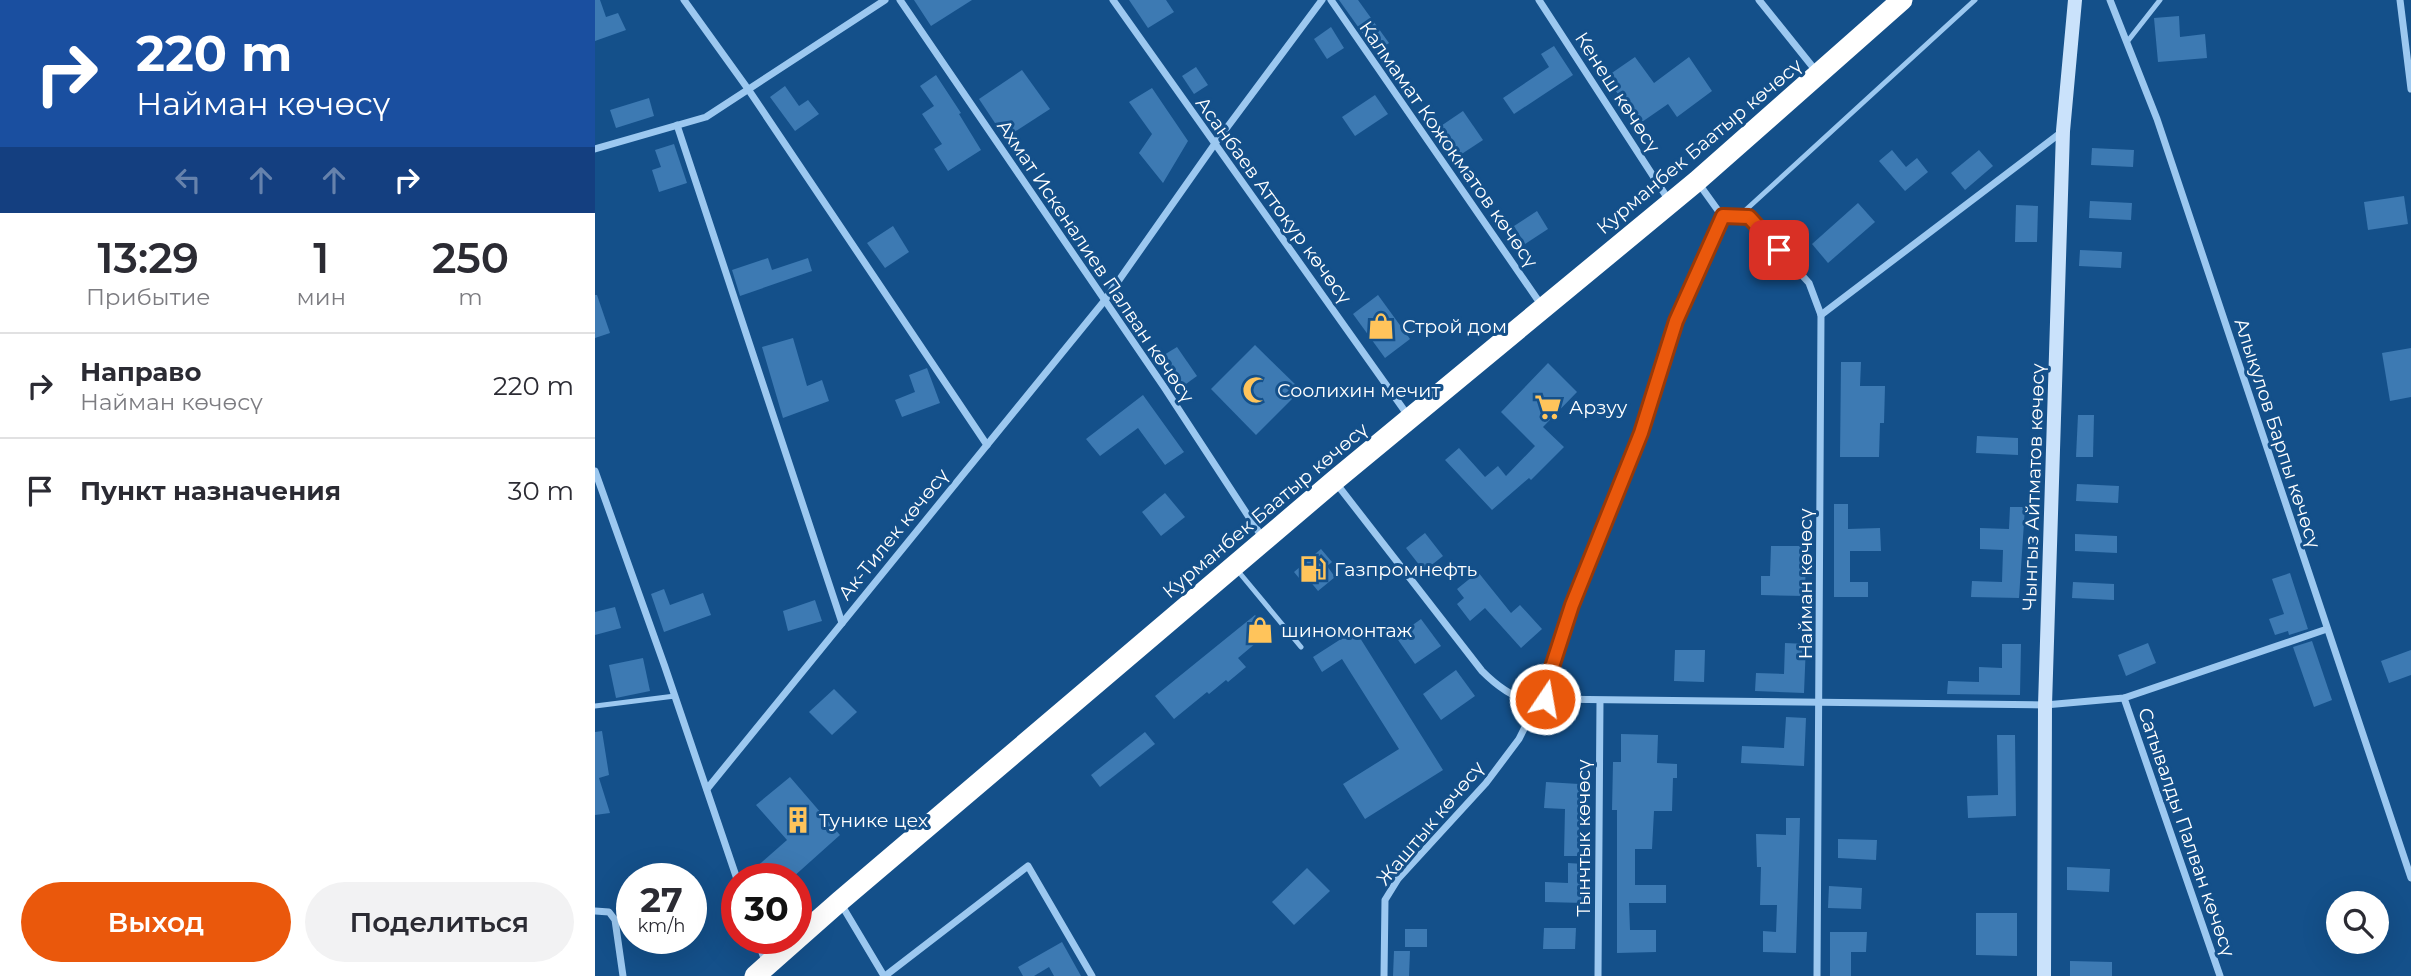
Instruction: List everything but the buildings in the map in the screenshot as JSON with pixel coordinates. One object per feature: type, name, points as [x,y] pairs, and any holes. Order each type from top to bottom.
[{"type":"highway","name":"Курманбек Баатыр көчөсү","points":[[761,970],[1334,481],[1542,306],[1697,181],[1902,0]]},
{"type":"main road","name":"Чынгыз Айтматов көчөсү","points":[[2044,976],[2045,705],[2063,131],[2075,0]]},
{"type":"street","points":[[684,0],[748,89],[987,445]]},
{"type":"street","points":[[595,149],[706,117],[885,0]]},
{"type":"street","name":"Ахмат Искеналиев Палван көчөсү","points":[[900,0],[1265,540]]},
{"type":"street","name":"Асанбаев Аттокур көчөсү","points":[[1113,0],[1410,417]]},
{"type":"street","name":"Ак-Тилек көчөсү","points":[[707,789],[1105,300],[1214,145],[1322,0]]},
{"type":"street","name":"Калмамат Кожокматов көчөсү","points":[[1331,0],[1542,306]]},
{"type":"street","name":"Кенеш көчөсү","points":[[1539,0],[1670,202]]},
{"type":"street","points":[[1759,0],[1818,74]]},
{"type":"street","name":"Алыкулов Барпы көчөсү","points":[[2110,0],[2157,119],[2411,878]]},
{"type":"street","points":[[2400,0],[2411,89]]},
{"type":"street","points":[[677,125],[842,623]]},
{"type":"street","points":[[1821,315],[2063,131]]},
{"type":"street","points":[[1697,181],[1723,216],[1738,217]]},
{"type":"street","name":"Жаштык көчөсү","points":[[1384,976],[1385,900],[1398,878],[1486,783],[1520,739],[1541,700],[1576,593],[1641,433],[1676,321],[1723,216]]},
{"type":"street","name":"Найман көчөсү","points":[[1738,217],[1749,217],[1808,283],[1821,315],[1817,976]]},
{"type":"street","points":[[595,471],[732,863]]},
{"type":"street","points":[[1334,481],[1482,671],[1502,691],[1541,700],[2045,705],[2124,698],[2327,629]]},
{"type":"street","name":"Сатывалды Палван көчөсү","points":[[2124,698],[2220,976]]},
{"type":"street","name":"Тынчтык көчөсү","points":[[1598,976],[1600,701]]},
{"type":"street","points":[[840,901],[884,976],[1028,866],[1092,976]]},
{"type":"street","points":[[595,911],[609,912],[615,920],[623,976]]},
{"type":"lane","points":[[1738,217],[1975,0]]},
{"type":"lane","points":[[2127,42],[2160,0]]},
{"type":"lane","points":[[1234,566],[1301,647]]},
{"type":"lane","points":[[595,706],[675,696]]},
{"type":"place","name":"Строй дом","points":[[1381,326]]},
{"type":"place","name":"Соолихин мечит","points":[[1256,390]]},
{"type":"place","name":"Арзуу","points":[[1548,407]]},
{"type":"place","name":"Газпромнефть","points":[[1313,569]]},
{"type":"place","name":"шиномонтаж","points":[[1260,630]]},
{"type":"place","name":"Тунике цех","points":[[798,820]]},
{"type":"route","points":[[1545,699],[1552,667],[1580,581],[1641,433],[1676,321],[1723,216],[1749,217],[1779,250]]}]
